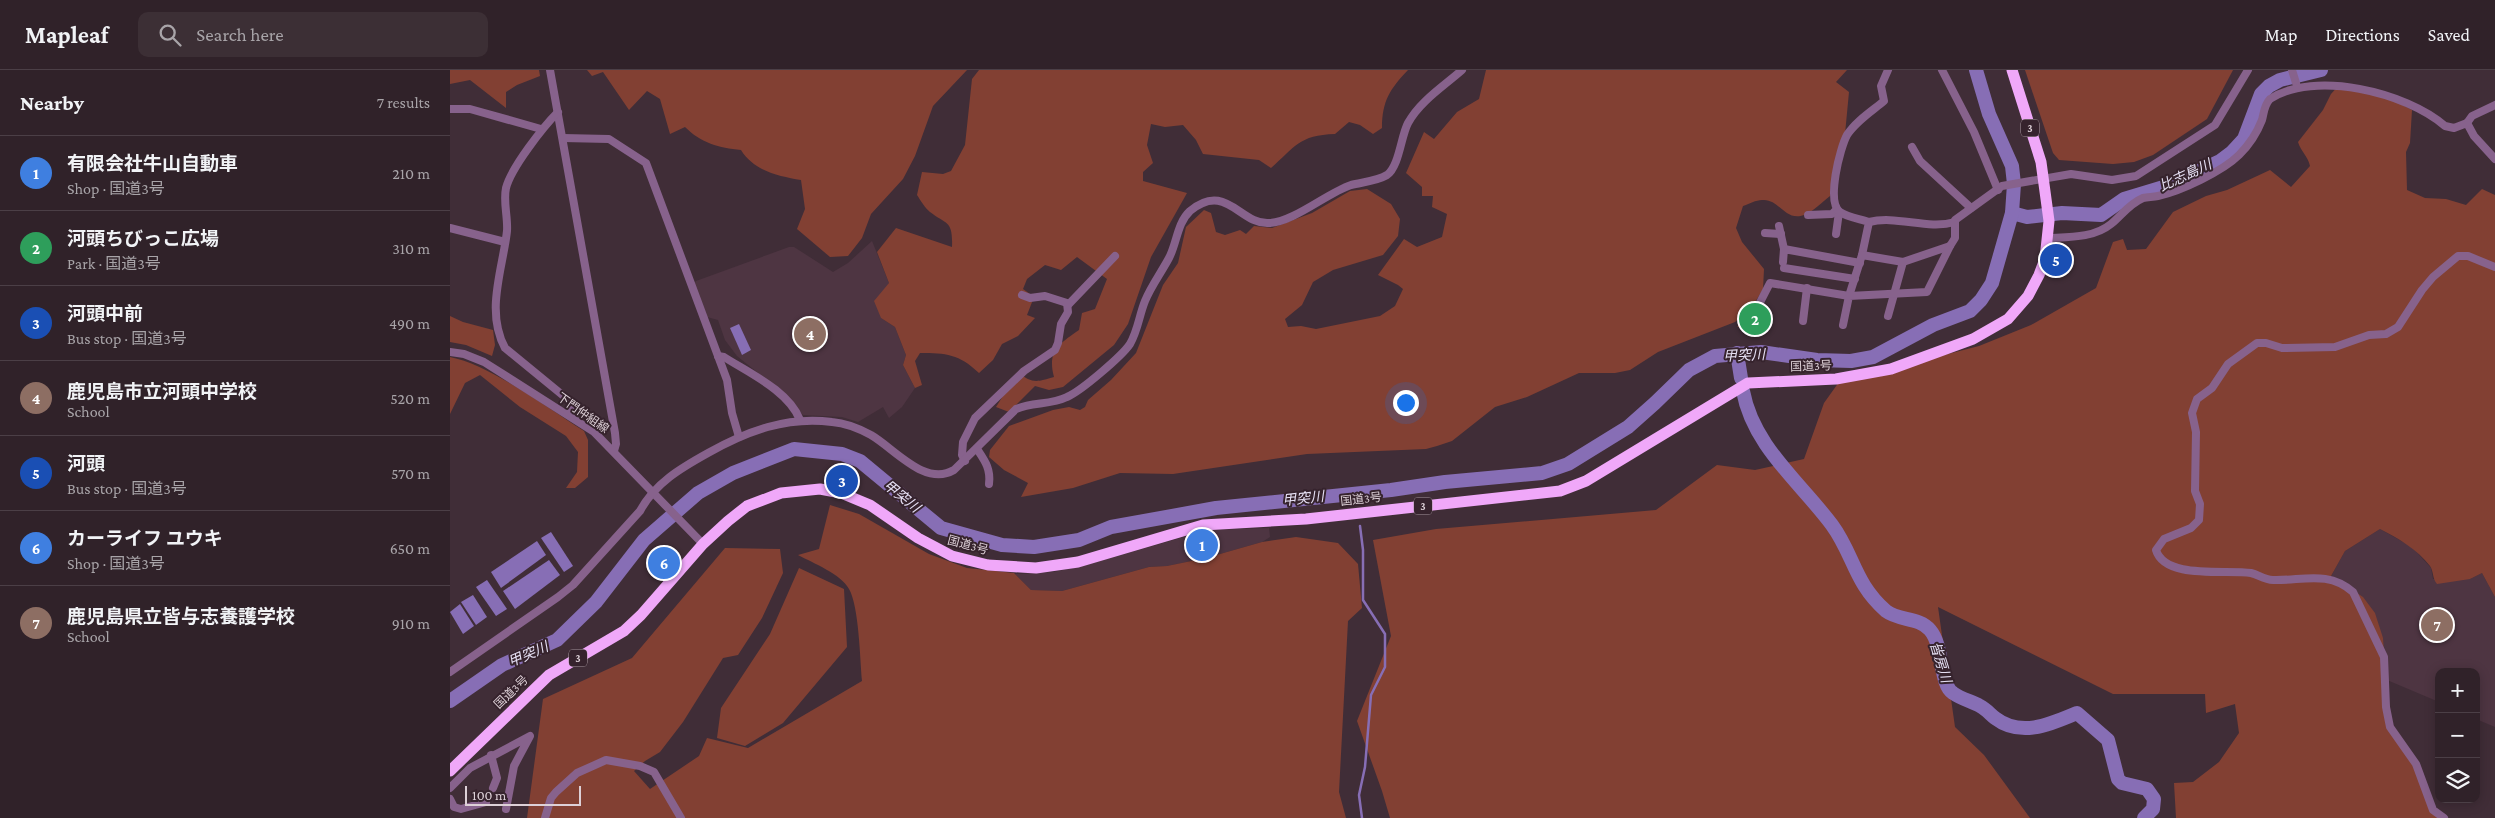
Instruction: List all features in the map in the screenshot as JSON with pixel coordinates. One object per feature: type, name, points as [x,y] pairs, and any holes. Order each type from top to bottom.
[{"type":"highway","name":"国道3号","points":[[450,771],[549,675],[624,631],[641,615],[703,544],[747,506],[768,497],[797,490],[820,489],[854,497],[918,538],[952,556],[988,564],[1036,568],[1078,562],[1203,525],[1306,519],[1560,491],[1586,481],[1748,382],[1836,379],[1878,372],[1985,334],[2008,319],[2028,296],[2039,275],[2049,238],[2048,205],[2039,180],[2041,162],[2012,70]]},
{"type":"street","points":[[550,70],[615,433],[614,451]]},
{"type":"street","points":[[450,672],[573,585],[640,511],[662,482],[690,463],[739,437],[768,427],[800,420],[833,422],[865,432],[926,473],[936,475],[950,473],[965,461],[1016,410],[1023,406],[1065,398],[1128,346],[1136,332],[1149,292],[1168,260],[1182,221],[1189,212],[1206,202],[1225,202],[1252,219],[1272,223],[1309,208],[1349,186],[1383,177],[1394,169],[1409,121],[1432,96],[1462,70]]},
{"type":"street","points":[[1888,70],[1881,86],[1884,101],[1858,122],[1847,135],[1840,154],[1834,189],[1834,204],[1838,210],[1869,222],[1902,222],[1941,226],[1955,222]]},
{"type":"street","points":[[1942,70],[2000,188]]},
{"type":"street","points":[[1749,317],[1754,314],[1770,283],[1849,296],[1927,292],[1955,238],[1954,220],[1971,208],[2000,188],[2071,174],[2112,180],[2124,179],[2147,170],[2215,125],[2248,70]]},
{"type":"street","points":[[2292,70],[2296,83]]},
{"type":"street","points":[[2049,238],[2076,237],[2094,233],[2111,224],[2130,206],[2144,198],[2159,196],[2177,189],[2222,167],[2238,156],[2253,139],[2265,106],[2270,99],[2296,83],[2330,80],[2363,85],[2392,93],[2445,126],[2454,128],[2466,123],[2472,116],[2495,105]]},
{"type":"street","points":[[450,109],[470,109],[541,129]]},
{"type":"street","points":[[558,112],[541,129],[506,188],[505,242],[497,294],[498,336],[504,348],[571,402],[574,406],[568,414]]},
{"type":"street","points":[[2466,123],[2474,136],[2495,159]]},
{"type":"street","points":[[563,138],[609,139],[646,163],[727,380],[732,413],[739,437]]},
{"type":"street","points":[[1912,147],[1920,161],[1971,208]]},
{"type":"street","points":[[1808,216],[1832,214],[1838,210]]},
{"type":"street","points":[[1836,234],[1838,210]]},
{"type":"street","points":[[1843,325],[1869,222]]},
{"type":"street","points":[[450,228],[505,242]]},
{"type":"street","points":[[1765,233],[1780,230],[1784,249],[1784,265],[1855,279]]},
{"type":"street","points":[[1784,249],[1861,259],[1903,262],[1950,246]]},
{"type":"street","points":[[965,461],[962,455],[963,442],[975,418],[1024,371],[1055,350],[1061,324],[1068,312],[1068,305],[1115,256]]},
{"type":"street","points":[[2444,818],[2433,810],[2416,764],[2390,727],[2386,707],[2384,657],[2353,592],[2344,584],[2324,578],[2270,580],[2252,574],[2180,569],[2166,563],[2158,556],[2156,550],[2164,539],[2191,528],[2199,520],[2200,504],[2195,491],[2196,432],[2192,413],[2197,399],[2212,388],[2228,364],[2257,343],[2266,343],[2282,348],[2335,347],[2369,334],[2386,334],[2398,327],[2422,290],[2433,277],[2458,256],[2468,256],[2495,267]]},
{"type":"street","points":[[1888,316],[1903,262]]},
{"type":"street","points":[[1803,321],[1807,288]]},
{"type":"street","points":[[1022,295],[1030,298],[1051,297],[1068,305]]},
{"type":"street","name":"下門仲組線","points":[[450,352],[464,354],[484,362],[568,414],[599,436],[703,544]]},
{"type":"street","points":[[718,356],[724,357],[776,391],[797,412],[800,420]]},
{"type":"street","points":[[977,449],[988,465],[991,474],[989,484]]},
{"type":"street","points":[[450,788],[470,768],[491,755],[530,736],[514,766],[506,809]]},
{"type":"street","points":[[491,755],[498,778],[493,788]]},
{"type":"street","points":[[545,818],[551,798],[556,792],[576,774],[606,760],[640,766],[654,772],[681,818]]},
{"type":"street","points":[[450,800],[454,808],[461,809],[486,802]]},
{"type":"shaded area","points":[[450,70],[539,70],[540,76],[517,85],[506,92],[506,108],[470,80],[450,84]]},
{"type":"shaded area","points":[[587,70],[967,70],[933,106],[915,156],[903,179],[871,214],[862,238],[848,256],[830,257],[797,229],[805,209],[801,180],[784,177],[760,168],[746,157],[741,150],[711,144],[697,137],[685,127],[670,134],[660,99],[647,91],[629,110],[603,72],[592,76]]},
{"type":"shaded area","points":[[979,70],[1408,70],[1396,83],[1388,96],[1382,119],[1382,128],[1373,134],[1360,125],[1349,122],[1335,134],[1305,140],[1292,148],[1271,168],[1259,160],[1203,154],[1196,140],[1183,125],[1165,127],[1151,124],[1147,145],[1153,163],[1143,172],[1143,181],[1187,193],[1151,257],[1128,324],[1114,345],[1063,387],[1049,390],[1035,386],[1009,412],[996,407],[1018,372],[1027,379],[1035,381],[1054,377],[1052,361],[1056,349],[1079,330],[1082,313],[1095,309],[1107,279],[1077,257],[1061,270],[1045,265],[1027,279],[1023,289],[1034,297],[1027,315],[1035,318],[1018,336],[1002,344],[993,360],[979,373],[958,358],[945,354],[920,353],[915,361],[922,385],[915,388],[903,365],[906,355],[895,327],[881,318],[874,301],[889,283],[877,252],[896,228],[952,247],[951,232],[948,224],[928,210],[917,195],[922,172],[943,174],[951,171],[965,145],[972,79]]},
{"type":"shaded area","points":[[1486,70],[1847,70],[1836,82],[1849,92],[1845,134],[1830,196],[1811,211],[1797,216],[1787,213],[1768,200],[1757,201],[1743,206],[1736,228],[1742,242],[1764,269],[1763,289],[1751,309],[1735,322],[1658,352],[1630,370],[1615,373],[1579,373],[1527,397],[1495,407],[1452,441],[1426,449],[1307,454],[1173,474],[1120,473],[1073,488],[1021,497],[1028,483],[1004,470],[989,457],[990,450],[1009,426],[1053,410],[1069,407],[1080,410],[1085,407],[1088,400],[1111,380],[1136,353],[1163,285],[1178,263],[1186,227],[1204,210],[1211,213],[1216,232],[1225,235],[1240,230],[1246,234],[1254,226],[1272,228],[1312,213],[1350,191],[1367,189],[1391,204],[1400,219],[1398,236],[1383,255],[1333,270],[1313,282],[1302,305],[1285,319],[1288,327],[1301,326],[1316,329],[1380,316],[1395,306],[1403,289],[1378,275],[1404,239],[1417,247],[1442,237],[1447,214],[1432,207],[1433,196],[1422,196],[1422,187],[1406,173],[1424,132],[1434,139],[1457,112],[1479,99]]},
{"type":"shaded area","points":[[2025,70],[2233,70],[2207,119],[2153,155],[2134,162],[2113,164],[2059,160],[2053,153]]},
{"type":"shaded area","points":[[2340,84],[2378,92],[2412,110],[2410,143],[2406,152],[2407,190],[2425,198],[2446,199],[2466,205],[2482,189],[2495,195],[2495,597],[2482,573],[2470,579],[2437,584],[2430,566],[2419,554],[2380,529],[2345,551],[2331,576],[2363,597],[2375,613],[2383,638],[2388,715],[2441,818],[2176,818],[2174,783],[2193,782],[2219,762],[2239,733],[2235,704],[2206,713],[2205,694],[2113,694],[1938,607],[1955,727],[1984,755],[2030,818],[1390,818],[1357,721],[1391,636],[1373,540],[1436,529],[1656,510],[1717,465],[1755,470],[1804,459],[1824,403],[1839,382],[1979,346],[2031,325],[2096,288],[2113,242],[2123,239],[2127,250],[2146,249],[2173,212],[2206,196],[2227,190],[2270,170],[2291,187],[2310,166],[2298,142]]},
{"type":"shaded area","points":[[872,241],[889,283],[881,318],[895,327],[906,355],[903,365],[915,388],[902,407],[889,418],[883,407],[858,422],[842,417],[803,415],[779,390],[737,356],[725,340],[718,320],[707,317],[694,284],[696,281],[789,247],[794,247],[833,272],[848,263]]},
{"type":"shaded area","points":[[1751,314],[1764,316],[1762,327],[1737,327]]},
{"type":"shaded area","points":[[450,316],[463,322],[493,330],[495,345],[492,356],[466,345],[450,342]]},
{"type":"shaded area","points":[[739,324],[751,350],[742,355],[730,328]]},
{"type":"shaded area","points":[[450,357],[501,378],[584,431],[588,440],[588,477],[575,488],[566,488],[577,472],[578,452],[566,436],[520,407],[480,375],[465,383],[450,414]]},
{"type":"shaded area","points":[[830,505],[859,514],[929,554],[967,568],[1014,573],[1031,590],[1062,591],[1149,567],[1167,566],[1206,558],[1262,542],[1296,537],[1338,543],[1358,564],[1362,608],[1348,621],[1339,792],[1346,818],[527,818],[543,699],[632,658],[725,548],[780,549],[783,573],[762,618],[738,655],[723,658],[683,722],[660,752],[645,761],[634,771],[650,789],[699,756],[707,738],[748,748],[862,681],[857,620],[849,589],[840,578],[798,555],[819,549]]},
{"type":"shaded area","points":[[1269,528],[1270,537],[1262,542],[1206,558],[1167,566],[1149,567],[1062,591],[1031,590],[1015,574],[1053,572],[1083,566],[1208,530]]},
{"type":"shaded area","points":[[2380,529],[2412,547],[2431,568],[2433,579],[2470,579],[2482,573],[2495,597],[2495,727],[2480,721],[2480,668],[2435,668],[2435,700],[2387,680],[2342,585],[2331,576],[2345,551]]},
{"type":"shaded area","points":[[551,532],[573,566],[564,572],[541,538]]},
{"type":"shaded area","points":[[537,541],[546,555],[501,588],[491,572]]},
{"type":"shaded area","points":[[549,560],[560,575],[515,609],[503,591]]},
{"type":"shaded area","points":[[799,568],[844,589],[847,647],[783,723],[745,746],[717,738],[721,708],[770,634]]},
{"type":"shaded area","points":[[487,580],[507,609],[496,616],[476,587]]},
{"type":"shaded area","points":[[473,595],[487,617],[476,625],[461,602]]},
{"type":"shaded area","points":[[460,604],[474,626],[463,634],[450,612]]},
{"type":"waterway","name":"甲突川","points":[[450,701],[502,665],[557,640],[596,602],[644,540],[698,493],[733,473],[794,449],[842,454],[860,461],[941,528],[1002,545],[1034,547],[1079,540],[1111,527],[1216,508],[1542,473],[1568,464],[1628,427],[1689,370],[1715,356],[1761,352],[1817,360],[1851,361],[1873,357],[1933,325],[1970,311],[1981,300],[1992,283],[2012,213],[2014,184],[2012,166],[1989,114],[1976,70]]},
{"type":"waterway","name":"比志島川","points":[[2012,213],[2027,217],[2062,213],[2101,215],[2124,199],[2167,186],[2220,161],[2232,152],[2244,139],[2261,94],[2269,86],[2280,80],[2321,70]]},
{"type":"waterway","name":"皆房川","points":[[1737,353],[1741,378]]},
{"type":"waterway","name":"皆房川","points":[[1743,391],[1748,411],[1767,446],[1832,525],[1867,590],[1886,611],[1920,623],[1930,630],[1938,645],[1945,682],[1953,693],[1982,707],[2005,724],[2015,727],[2026,728],[2046,725],[2077,713],[2108,740],[2118,779],[2122,783],[2147,789],[2154,799],[2153,809],[2144,818]]},
{"type":"waterway","points":[[1360,526],[1363,550],[1363,600],[1385,634],[1385,667],[1371,695],[1365,767],[1359,795],[1362,818]]},
{"type":"place","name":"河頭","points":[[2056,260]]},
{"type":"place","name":"河頭ちびっこ広場","points":[[1755,319]]},
{"type":"place","name":"鹿児島市立河頭中学校","points":[[810,334]]},
{"type":"place","name":"河頭中前","points":[[842,481]]},
{"type":"place","name":"有限会社牛山自動車","points":[[1202,545]]},
{"type":"place","name":"カーライフ ユウキ","points":[[664,563]]},
{"type":"place","name":"鹿児島県立皆与志養護学校","points":[[2437,625]]}]
